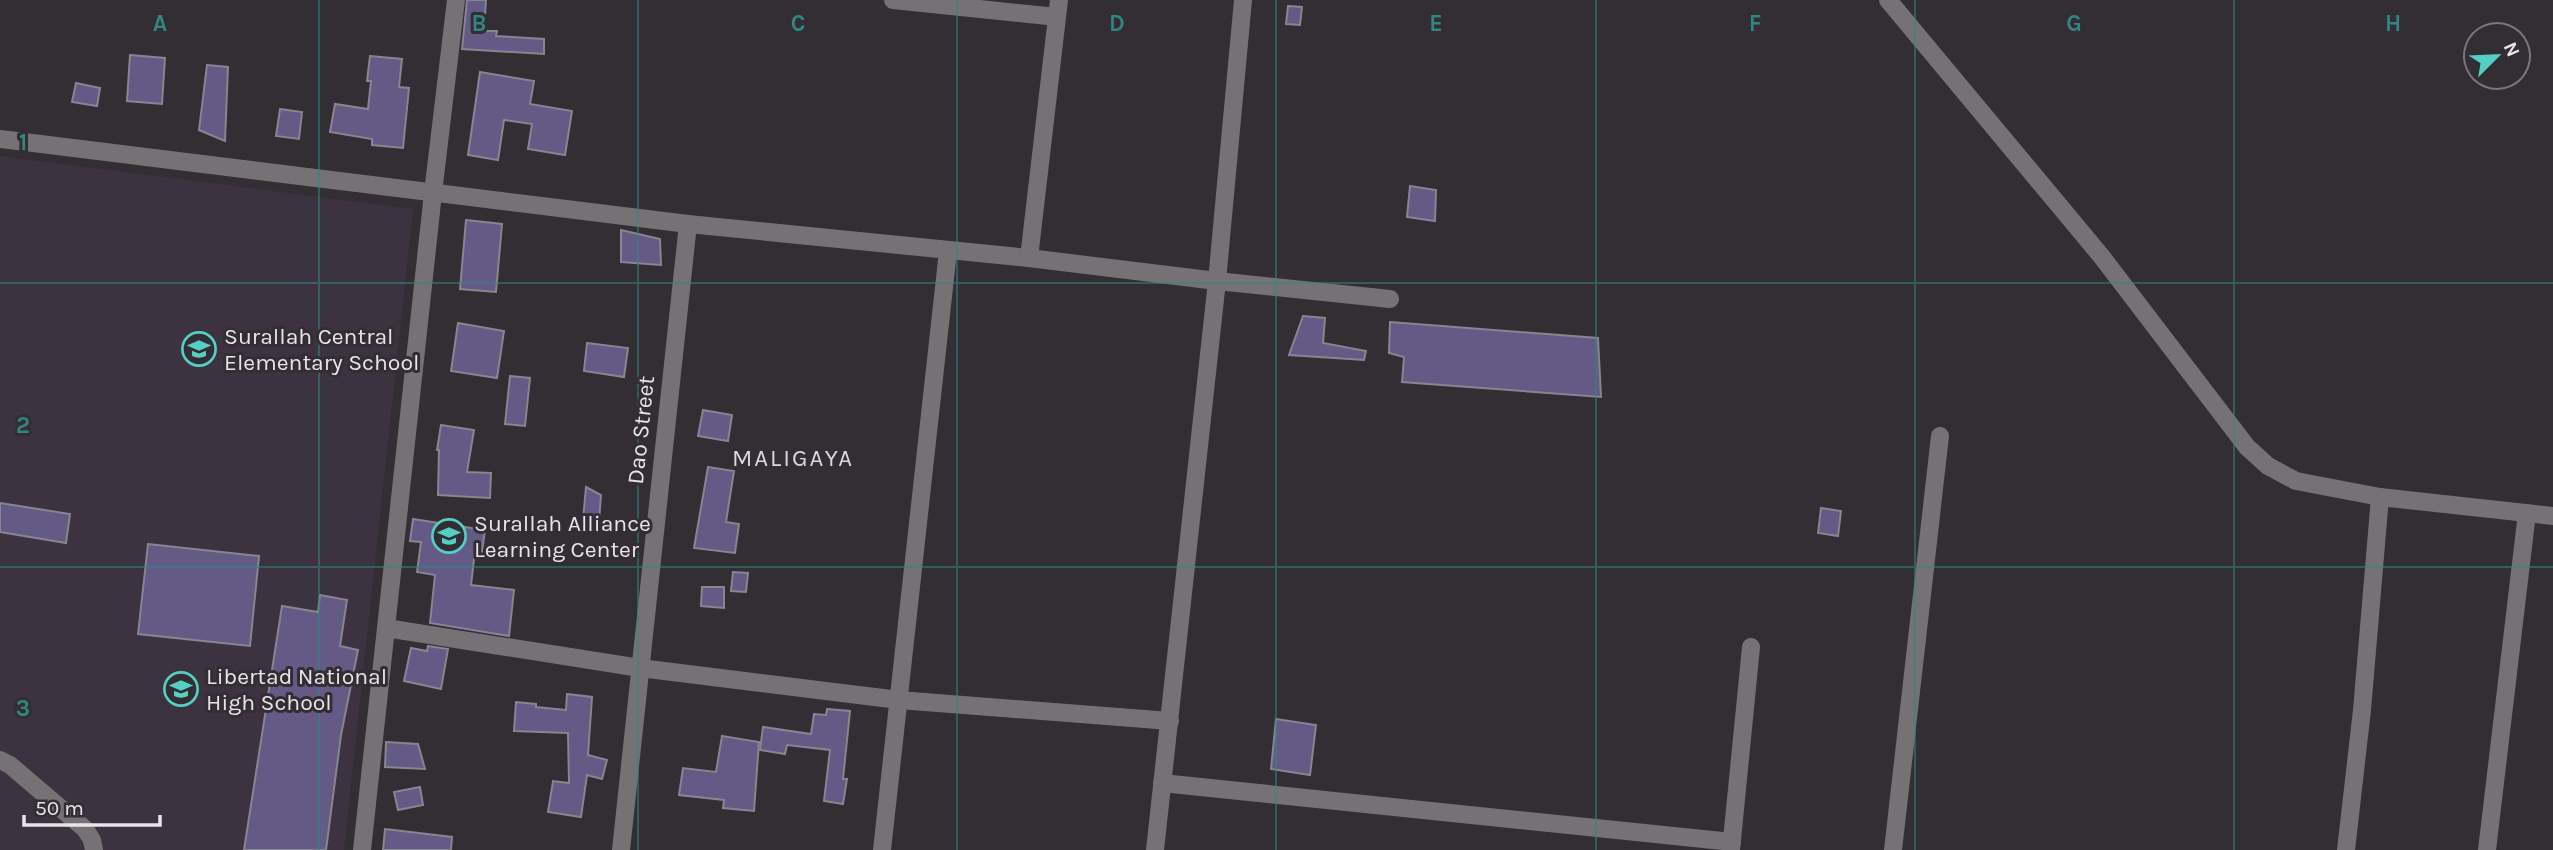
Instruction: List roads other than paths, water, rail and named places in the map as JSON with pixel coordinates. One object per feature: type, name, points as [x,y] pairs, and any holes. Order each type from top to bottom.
[{"type":"street","points":[[362,850],[456,0]]},
{"type":"street","points":[[893,0],[1058,9],[1029,258]]},
{"type":"street","points":[[1155,850],[1217,281],[1243,0]]},
{"type":"street","points":[[1888,0],[2102,257],[2247,447],[2268,466],[2296,481],[2380,497],[2553,516]]},
{"type":"street","points":[[0,139],[688,224],[1029,258],[1390,299]]},
{"type":"street","name":"Dao Street","points":[[621,850],[688,224]]},
{"type":"street","points":[[882,850],[948,251]]},
{"type":"street","points":[[1893,850],[1940,436]]},
{"type":"street","points":[[2346,850],[2362,710],[2380,497]]},
{"type":"street","points":[[2487,850],[2527,513]]},
{"type":"street","points":[[386,628],[640,667],[899,700],[1170,721]]},
{"type":"street","points":[[1162,783],[1731,846],[1751,647]]},
{"type":"street","points":[[0,760],[10,765],[85,829],[92,840],[94,850]]},
{"type":"place","name":"Surallah Central Elementary School","points":[[199,349]]},
{"type":"place","name":"Surallah Alliance Learning Center","points":[[449,536]]},
{"type":"place","name":"Libertad National High School","points":[[181,689]]},
{"type":"district","name":"MALIGAYA","points":[[793,458]]}]
